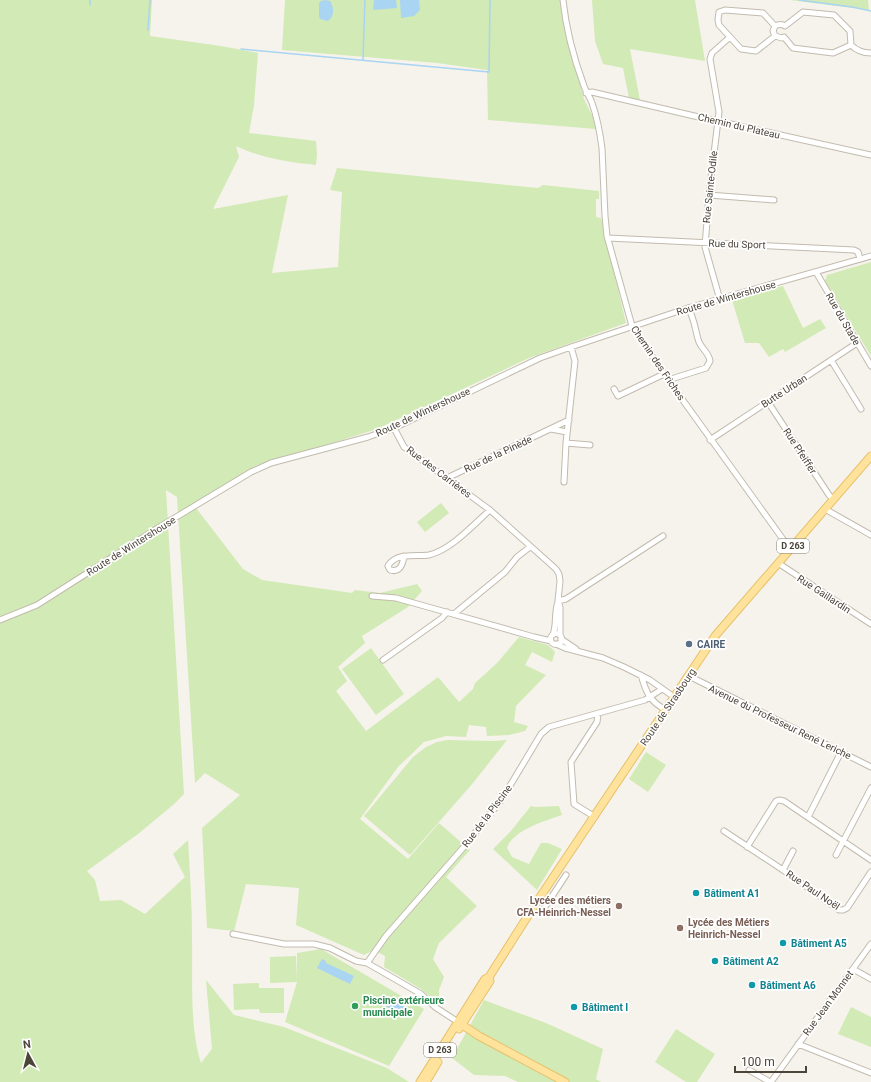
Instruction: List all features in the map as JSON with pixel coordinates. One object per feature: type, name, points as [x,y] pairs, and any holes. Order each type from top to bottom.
[{"type":"main road","name":"Route de Strasbourg","points":[[426,1082],[486,979],[489,977],[534,906],[715,636],[871,456]]},
{"type":"main road","name":"Route de Strasbourg","points":[[420,1082],[460,1023]]},
{"type":"main road","points":[[460,1023],[479,1036],[565,1082]]},
{"type":"street","name":"Chemin des Friches","points":[[562,0],[564,17],[587,101],[597,122],[602,148],[605,216],[608,238],[632,326],[710,440],[790,549]]},
{"type":"street","points":[[775,26],[764,13],[725,10],[720,12],[718,20],[719,25],[741,49],[756,51],[775,36]]},
{"type":"street","points":[[785,26],[803,12],[834,15],[850,31],[850,44],[854,48],[871,52]]},
{"type":"street","points":[[775,26],[779,24],[785,26]]},
{"type":"street","points":[[775,26],[773,31],[775,36]]},
{"type":"street","points":[[784,37],[786,34],[785,26]]},
{"type":"street","points":[[775,36],[782,38],[784,37]]},
{"type":"street","name":"Rue Sainte-Odile","points":[[720,300],[705,247],[709,195],[719,112],[719,104],[710,59],[712,53],[730,37]]},
{"type":"street","points":[[784,37],[793,48],[833,52],[850,44]]},
{"type":"street","name":"Chemin du Plateau","points":[[586,94],[594,96],[608,96],[871,155]]},
{"type":"street","points":[[709,195],[774,200]]},
{"type":"street","name":"Rue du Sport","points":[[608,238],[854,250],[858,252],[860,260]]},
{"type":"street","name":"Route de Wintershouse","points":[[0,620],[37,606],[158,528],[250,472],[271,464],[368,438],[394,428],[540,358],[571,347],[688,308],[871,256]]},
{"type":"street","name":"Rue du Stade","points":[[816,272],[871,366]]},
{"type":"street","points":[[668,380],[706,368],[710,361],[709,356],[700,343],[692,314],[688,308]]},
{"type":"street","name":"Butte Urban","points":[[710,440],[857,343]]},
{"type":"street","points":[[564,482],[567,432],[575,361],[571,347]]},
{"type":"street","points":[[831,360],[861,410]]},
{"type":"street","points":[[614,389],[618,396],[664,374]]},
{"type":"street","name":"Rue Pfeiffer","points":[[768,402],[833,499]]},
{"type":"street","name":"Rue de la Pinède","points":[[447,478],[569,420]]},
{"type":"street","name":"Rue des Carrières","points":[[394,428],[404,447],[490,510],[556,569],[559,577],[561,637]]},
{"type":"street","points":[[550,429],[567,432]]},
{"type":"street","points":[[566,443],[590,445]]},
{"type":"street","points":[[825,509],[871,535]]},
{"type":"street","points":[[404,556],[427,555],[437,552],[459,538],[490,510]]},
{"type":"street","points":[[559,598],[577,592],[663,536]]},
{"type":"street","points":[[454,614],[505,572],[517,557],[530,547]]},
{"type":"street","name":"Rue Gaillardin","points":[[778,563],[871,624]]},
{"type":"street","points":[[372,596],[396,598],[535,637],[546,638],[557,634],[569,645],[583,652]]},
{"type":"street","name":"Rue des Carrières","points":[[552,637],[556,606],[559,598]]},
{"type":"street","points":[[383,660],[442,618],[447,612]]},
{"type":"street","points":[[552,637],[556,644],[565,648],[612,661],[641,674],[674,697]]},
{"type":"street","points":[[556,644],[559,643],[561,637]]},
{"type":"street","points":[[641,674],[649,698],[658,706],[666,710]]},
{"type":"street","name":"Avenue du Professeur René Leriche","points":[[689,676],[871,767]]},
{"type":"street","name":"Rue de la Piscine","points":[[367,963],[386,936],[463,848],[502,799],[541,734],[549,727],[645,700],[662,689]]},
{"type":"street","points":[[594,817],[574,804],[571,762],[597,722],[598,714]]},
{"type":"street","points":[[808,817],[841,752]]},
{"type":"street","points":[[836,855],[871,788]]},
{"type":"street","points":[[747,847],[776,801],[779,800],[784,801],[871,860]]},
{"type":"street","name":"Rue Paul Noël","points":[[724,831],[783,870],[839,910],[844,910],[847,908],[871,872]]},
{"type":"street","name":"Rue Paul Noël","points":[[783,870],[793,851]]},
{"type":"street","points":[[542,913],[566,875]]},
{"type":"street","points":[[233,934],[284,944],[314,944],[335,950],[356,961],[367,963],[421,994],[435,1007],[460,1023]]},
{"type":"street","name":"Rue Jean Monnet","points":[[770,1082],[871,944]]},
{"type":"street","points":[[853,969],[871,979]]},
{"type":"street","points":[[798,1044],[871,1073]]},
{"type":"street","points":[[749,1070],[770,1082]]},
{"type":"green space","points":[[0,0],[152,0],[150,36],[258,53],[254,105],[249,133],[316,141],[316,165],[275,159],[255,154],[236,146],[239,157],[213,209],[288,195],[272,273],[338,267],[342,192],[330,190],[337,168],[538,188],[543,185],[599,191],[599,199],[596,199],[596,217],[601,218],[626,323],[529,358],[377,429],[257,465],[196,508],[243,569],[262,580],[352,593],[355,590],[380,593],[417,584],[422,591],[408,607],[362,636],[365,643],[338,667],[347,681],[336,691],[366,731],[438,677],[459,702],[473,689],[475,683],[497,663],[519,637],[548,645],[555,652],[552,662],[532,652],[525,665],[546,675],[516,706],[514,722],[528,726],[525,731],[509,735],[487,736],[486,727],[469,725],[466,737],[446,736],[424,742],[398,767],[360,819],[408,859],[439,823],[470,850],[446,877],[477,906],[439,943],[433,959],[444,977],[439,990],[439,1004],[421,989],[384,967],[385,956],[374,950],[364,955],[296,925],[299,888],[246,884],[234,931],[207,928],[202,828],[240,795],[205,773],[195,783],[177,497],[166,490],[184,794],[138,834],[87,871],[95,880],[100,901],[121,900],[145,914],[185,877],[173,854],[188,840],[192,914],[193,1017],[197,1049],[201,1063],[212,1049],[206,980],[234,1015],[284,1027],[387,1068],[409,1082],[0,1082]]},
{"type":"green space","points":[[285,0],[560,0],[562,18],[584,99],[593,117],[596,129],[488,120],[487,70],[437,63],[282,50]]},
{"type":"green space","points":[[592,0],[695,0],[705,61],[630,49],[640,100],[629,98],[623,68],[603,64],[595,41]]},
{"type":"green space","points":[[790,0],[868,0],[869,10]]},
{"type":"green space","points":[[871,262],[871,356],[825,281],[827,275]]},
{"type":"green space","points":[[783,286],[803,328],[820,319],[826,328],[785,352],[783,349],[769,357],[759,343],[745,343],[732,300]]},
{"type":"green space","points":[[441,503],[449,513],[425,532],[417,522]]},
{"type":"green space","points":[[371,648],[404,694],[376,715],[342,669]]},
{"type":"green space","points":[[447,740],[507,740],[473,783],[410,855],[364,816],[413,757],[426,747],[437,742]]},
{"type":"green space","points":[[646,752],[666,765],[648,792],[629,779]]},
{"type":"green space","points":[[531,806],[559,806],[562,815],[539,823],[523,831],[510,842],[507,848],[512,857],[529,864],[541,843],[548,843],[562,849],[537,890],[493,849],[510,832]]},
{"type":"green space","name":"Piscine extérieure municipale","points":[[321,949],[424,1009],[389,1066],[285,1022],[297,982],[270,983],[270,957],[296,956],[297,980],[297,953]]},
{"type":"green space","points":[[259,983],[259,988],[284,988],[284,1013],[260,1013],[259,1009],[234,1010],[233,984]]},
{"type":"green space","points":[[484,1000],[546,1023],[603,1049],[596,1079],[601,1082],[518,1082],[505,1076],[474,1075],[452,1058]]},
{"type":"green space","points":[[851,1007],[871,1017],[871,1047],[838,1034]]},
{"type":"green space","points":[[676,1029],[715,1054],[697,1082],[686,1082],[655,1062]]},
{"type":"water","points":[[325,0],[330,1],[333,9],[332,17],[328,21],[320,19],[319,16],[319,3]]},
{"type":"water","points":[[374,0],[396,0],[397,8],[373,10]]},
{"type":"water","points":[[400,0],[419,0],[420,10],[414,16],[401,18]]},
{"type":"water","points":[[322,959],[326,961],[326,963],[354,976],[350,984],[317,968]]},
{"type":"water","points":[[389,997],[409,1009],[404,1017],[384,1005]]},
{"type":"waterway","points":[[90,0],[90,5]]},
{"type":"waterway","points":[[148,30],[150,0]]},
{"type":"waterway","points":[[363,60],[365,0]]},
{"type":"waterway","points":[[241,49],[489,72],[490,0]]},
{"type":"waterway","points":[[799,0],[871,11]]},
{"type":"place","name":"CAIRE","points":[[689,644]]},
{"type":"place","name":"Bâtiment A1","points":[[696,893]]},
{"type":"place","name":"Lycée des métiers CFA-Heinrich-Nessel","points":[[619,906]]},
{"type":"place","name":"Lycée des Métiers Heinrich-Nessel","points":[[680,928]]},
{"type":"place","name":"Bâtiment A5","points":[[783,943]]},
{"type":"place","name":"Bâtiment A2","points":[[715,961]]},
{"type":"place","name":"Bâtiment A6","points":[[752,985]]},
{"type":"place","name":"Piscine extérieure municipale","points":[[355,1006]]},
{"type":"place","name":"Bâtiment I","points":[[574,1007]]}]
